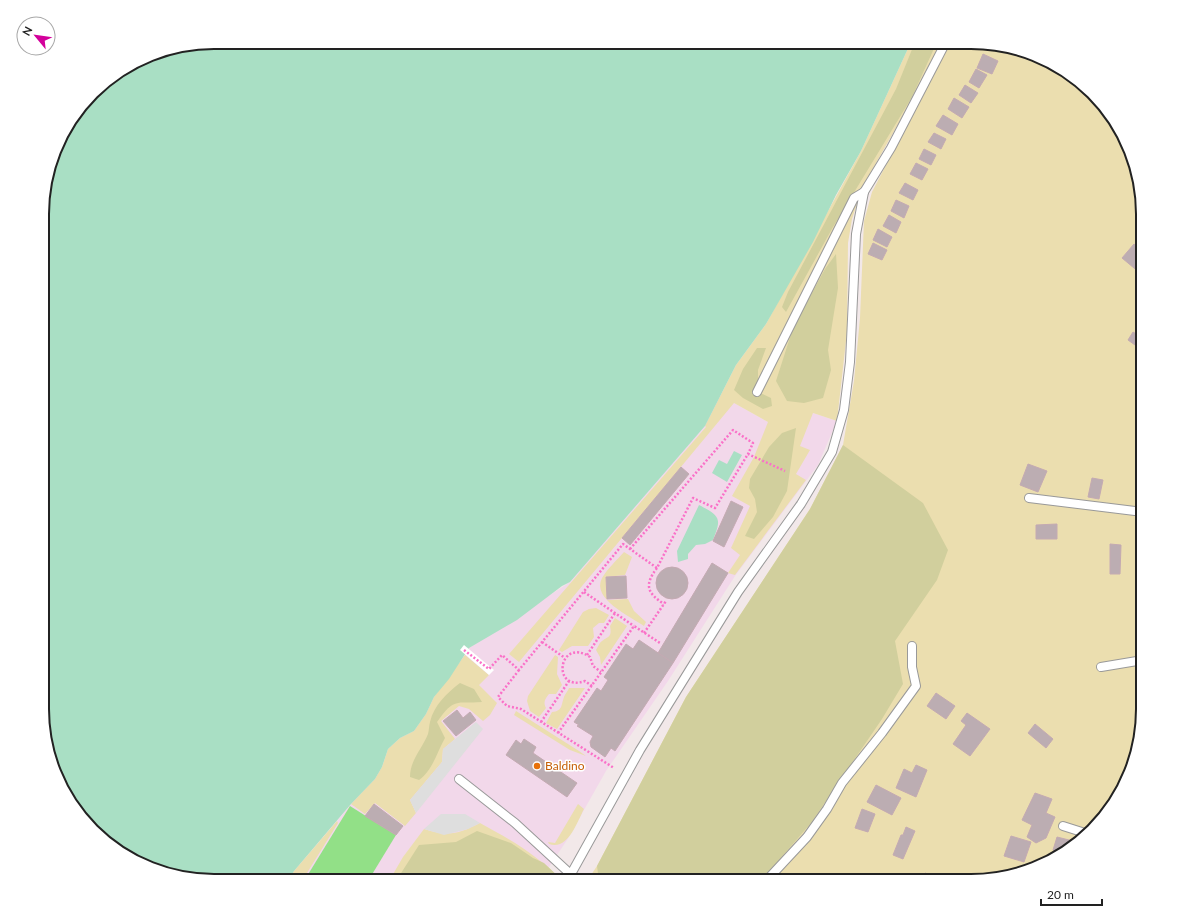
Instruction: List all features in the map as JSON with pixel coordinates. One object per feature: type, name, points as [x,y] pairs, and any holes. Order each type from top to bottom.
[{"type":"lane","points":[[459,779],[515,823],[571,874],[626,776],[738,592],[801,504],[832,452],[844,410],[850,362],[856,234],[864,192],[891,148],[942,49]]},
{"type":"lane","points":[[757,392],[854,198],[864,192]]},
{"type":"lane","points":[[1029,498],[1136,511]]},
{"type":"lane","points":[[773,874],[807,837],[827,810],[842,783],[882,733],[916,686],[912,667],[912,646]]},
{"type":"lane","points":[[1101,667],[1136,661]]},
{"type":"lane","points":[[1063,826],[1081,832]]},
{"type":"path","points":[[630,549],[733,430],[753,443],[748,454],[715,508],[693,498],[657,568],[651,576],[649,588],[652,596],[664,604]]},
{"type":"path","points":[[748,454],[785,471]]},
{"type":"path","points":[[626,776],[521,709],[507,706],[498,697],[623,544],[657,568]]},
{"type":"path","points":[[584,592],[660,643]]},
{"type":"path","points":[[644,633],[666,601]]},
{"type":"path","points":[[587,655],[615,613]]},
{"type":"path","points":[[558,733],[634,626]]},
{"type":"path","points":[[542,642],[565,658]]},
{"type":"path","points":[[464,650],[489,669],[502,655],[519,670]]},
{"type":"path","points":[[592,686],[585,681],[580,683],[569,681],[563,672],[562,664],[565,658],[577,652],[590,656],[593,666],[601,672]]},
{"type":"path","points":[[541,722],[569,681]]},
{"type":"shaded area","points":[[203,49],[908,49],[861,151],[836,195],[813,242],[766,324],[736,365],[705,426],[570,582],[562,586],[517,620],[469,648],[449,679],[434,697],[426,714],[414,731],[400,738],[388,749],[382,767],[375,779],[351,804],[292,874],[192,873],[161,865],[141,857],[114,840],[90,818],[71,792],[55,752],[49,720],[49,203],[52,182],[58,161],[66,141],[77,122],[97,97],[131,71],[161,58],[182,52]]},
{"type":"shaded area","points":[[908,49],[938,49],[918,89],[863,186],[852,219],[848,243],[847,332],[837,421],[813,413],[800,446],[810,450],[796,474],[806,480],[735,575],[728,573],[740,555],[731,548],[750,506],[732,496],[754,457],[768,422],[734,403],[519,662],[509,654],[706,427],[705,426],[736,365],[766,324],[861,151]]},
{"type":"shaded area","points":[[912,49],[934,49],[912,97],[833,227],[786,312],[782,307],[788,292],[896,89]]},
{"type":"shaded area","points":[[946,49],[982,49],[1003,52],[1024,58],[1054,71],[1088,97],[1108,122],[1119,141],[1130,171],[1136,203],[1136,720],[1130,752],[1119,782],[1108,801],[1088,826],[1063,846],[1044,857],[1024,865],[993,873],[592,874],[686,697],[810,509],[843,445],[854,381],[860,318],[864,221],[872,192]]},
{"type":"shaded area","points":[[836,254],[838,288],[828,350],[831,370],[823,398],[804,403],[787,401],[776,381],[793,328],[825,269]]},
{"type":"shaded area","points":[[757,348],[766,348],[758,370],[758,392],[771,398],[772,406],[763,409],[743,398],[734,390],[743,369]]},
{"type":"shaded area","name":"Baldino","points":[[720,395],[768,422],[813,413],[837,421],[818,465],[735,576],[668,681],[606,771],[567,840],[549,867],[527,874],[294,874],[351,804],[375,779],[400,738],[414,731],[426,714],[434,697],[449,679],[469,648],[570,582],[705,426]]},
{"type":"shaded area","points":[[796,428],[787,491],[773,517],[754,539],[745,536],[757,512],[755,499],[749,488],[750,479],[769,447],[782,433]]},
{"type":"shaded area","points":[[843,445],[923,503],[948,550],[937,580],[895,641],[903,684],[882,719],[811,823],[767,874],[598,874],[597,866],[686,697],[810,509]]},
{"type":"shaded area","points":[[734,451],[742,455],[727,482],[712,473],[719,460],[727,464]]},
{"type":"shaded area","points":[[699,505],[711,512],[717,518],[718,527],[716,533],[713,540],[705,544],[696,545],[688,554],[688,559],[678,562],[677,551]]},
{"type":"shaded area","points":[[624,552],[632,557],[625,575],[606,577],[607,600],[602,593],[600,586],[602,578]]},
{"type":"shaded area","points":[[628,599],[634,611],[646,622],[644,626],[622,612],[607,600]]},
{"type":"shaded area","points":[[596,608],[609,615],[604,623],[599,623],[593,628],[594,637],[588,646],[572,646],[562,652],[559,650],[583,612]]},
{"type":"shaded area","points":[[615,618],[627,626],[601,665],[600,657],[596,650],[599,644],[609,636],[611,632],[610,626]]},
{"type":"shaded area","points":[[465,655],[489,675],[479,685],[497,703],[490,715],[483,721],[469,709],[459,706],[441,721],[455,739],[443,749],[442,762],[410,800],[416,813],[405,826],[375,803],[365,814],[351,804],[375,779],[382,767],[388,749],[400,738],[414,731],[426,714],[434,697]]},
{"type":"shaded area","points":[[555,655],[558,657],[557,674],[562,685],[556,694],[549,694],[545,702],[546,708],[539,717],[530,711],[527,701],[528,696]]},
{"type":"shaded area","points":[[460,683],[474,689],[482,702],[456,703],[443,714],[437,722],[445,738],[431,766],[419,780],[410,777],[412,765],[426,739],[430,722],[435,710],[446,695]]},
{"type":"shaded area","points":[[569,688],[585,688],[557,729],[546,723],[552,712],[560,709],[564,696]]},
{"type":"shaded area","points":[[516,711],[586,756],[570,750],[514,715]]},
{"type":"shaded area","points":[[476,722],[483,729],[416,813],[410,800],[442,762],[443,749]]},
{"type":"shaded area","points":[[578,804],[584,809],[571,834],[562,843],[556,845],[549,844],[548,842],[555,843]]},
{"type":"shaded area","points":[[441,814],[465,814],[480,823],[468,829],[444,835],[424,829]]},
{"type":"shaded area","points":[[337,821],[338,823],[306,874],[292,874]]},
{"type":"shaded area","points":[[480,823],[523,849],[555,874],[393,874],[403,857],[424,829],[440,833],[452,833],[465,830]]},
{"type":"shaded area","points":[[477,831],[511,843],[533,858],[544,863],[556,874],[400,874],[419,845],[456,842]]},
{"type":"green space","points":[[350,806],[396,835],[372,874],[308,874]]},
{"type":"pier","points":[[464,645],[494,670],[489,675],[460,650]]},
{"type":"building","points":[[983,54],[998,61],[992,74],[977,68]]},
{"type":"building","points":[[976,69],[987,75],[979,88],[969,82]]},
{"type":"building","points":[[965,85],[978,93],[971,103],[959,95]]},
{"type":"building","points":[[954,98],[969,107],[962,118],[948,109]]},
{"type":"building","points":[[943,115],[958,124],[952,135],[936,126]]},
{"type":"building","points":[[934,133],[946,139],[941,149],[928,142]]},
{"type":"building","points":[[924,149],[936,155],[931,165],[919,159]]},
{"type":"building","points":[[916,163],[928,169],[922,180],[910,174]]},
{"type":"building","points":[[905,183],[918,190],[913,200],[899,193]]},
{"type":"building","points":[[896,200],[909,206],[904,218],[891,211]]},
{"type":"building","points":[[889,215],[901,222],[896,233],[883,226]]},
{"type":"building","points":[[878,229],[892,237],[887,247],[873,240]]},
{"type":"building","points":[[873,243],[887,250],[882,260],[868,254]]},
{"type":"building","points":[[1134,244],[1136,246],[1136,270],[1122,258]]},
{"type":"building","points":[[1133,332],[1136,334],[1135,345],[1128,340]]},
{"type":"building","points":[[1028,464],[1047,471],[1038,492],[1020,485]]},
{"type":"building","points":[[681,467],[689,474],[630,545],[622,538]]},
{"type":"building","points":[[1092,478],[1103,480],[1099,499],[1088,497]]},
{"type":"building","points":[[731,501],[743,507],[724,547],[713,541]]},
{"type":"building","points":[[1057,524],[1057,539],[1036,539],[1036,525]]},
{"type":"building","points":[[1110,544],[1121,545],[1120,574],[1110,574]]},
{"type":"building","points":[[712,563],[728,573],[673,663],[658,653]]},
{"type":"building","points":[[669,567],[675,567],[684,571],[688,583],[684,595],[675,599],[669,599],[660,595],[656,586],[656,580],[660,571]]},
{"type":"building","points":[[626,576],[627,598],[607,599],[606,577]]},
{"type":"building","points":[[639,640],[673,663],[615,751],[611,748],[605,757],[591,747],[590,742],[593,736],[577,726],[579,725],[574,722],[597,688],[601,691],[608,680],[604,677],[626,644],[633,649]]},
{"type":"building","points":[[936,693],[955,706],[946,719],[927,706]]},
{"type":"building","points":[[457,710],[463,718],[470,712],[476,720],[456,736],[443,721]]},
{"type":"building","points":[[967,713],[990,729],[970,756],[953,744],[966,725],[961,721]]},
{"type":"building","points":[[1035,724],[1053,739],[1046,748],[1028,733]]},
{"type":"building","points":[[524,739],[536,747],[533,753],[577,783],[567,797],[506,755],[516,740],[521,744]]},
{"type":"building","points":[[916,765],[927,770],[916,797],[896,788],[904,769],[912,773]]},
{"type":"building","points":[[876,785],[901,798],[892,815],[867,802]]},
{"type":"building","points":[[1035,793],[1052,799],[1046,813],[1055,817],[1046,838],[1036,843],[1027,837],[1032,825],[1022,820]]},
{"type":"building","points":[[374,804],[403,826],[396,835],[365,816]]},
{"type":"building","points":[[862,809],[875,814],[868,832],[855,828]]},
{"type":"building","points":[[906,827],[915,831],[903,859],[893,855]]},
{"type":"building","points":[[1011,836],[1031,842],[1024,862],[1004,856]]},
{"type":"building","points":[[1057,837],[1070,840],[1056,851],[1053,850]]},
{"type":"place","name":"Baldino","points":[[537,766]]}]
